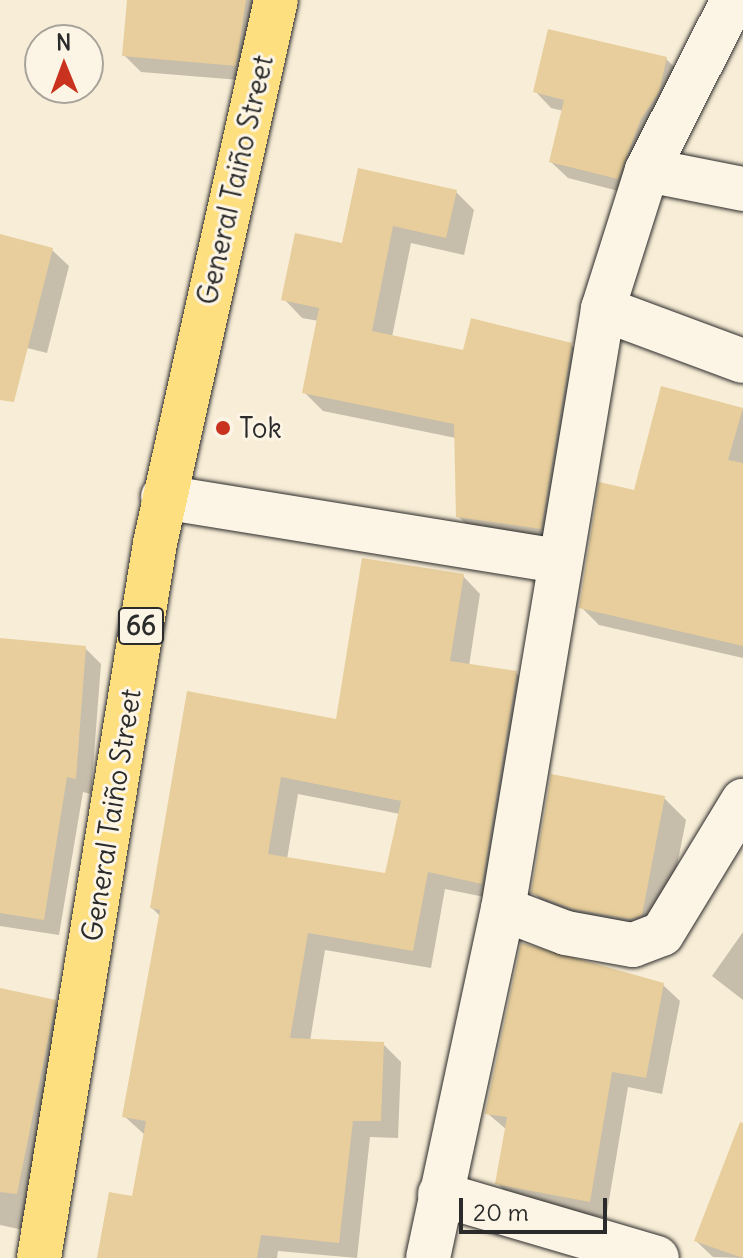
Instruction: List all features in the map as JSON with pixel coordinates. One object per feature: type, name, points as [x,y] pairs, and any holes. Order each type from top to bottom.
[{"type":"main road","name":"General Taiño Street","points":[[39,1258],[163,497],[276,0]]},
{"type":"street","points":[[428,1258],[503,909],[558,561],[603,309],[647,170],[733,0]]},
{"type":"street","points":[[647,170],[743,189]]},
{"type":"street","points":[[603,309],[743,361]]},
{"type":"street","points":[[163,497],[558,561]]},
{"type":"street","points":[[503,909],[566,933],[633,945],[662,934],[743,801]]},
{"type":"street","points":[[440,1194],[657,1258]]},
{"type":"building","points":[[127,0],[246,0],[236,66],[122,56]]},
{"type":"building","points":[[548,29],[667,57],[659,92],[641,119],[618,179],[549,162],[564,100],[533,92]]},
{"type":"building","points":[[358,168],[457,190],[446,238],[393,226],[372,331],[463,350],[471,318],[572,343],[541,529],[456,517],[454,424],[302,393],[319,308],[281,300],[295,233],[342,243]]},
{"type":"building","points":[[0,234],[53,248],[14,402],[0,400]]},
{"type":"building","points":[[661,386],[743,408],[728,460],[743,463],[743,646],[579,608],[599,482],[634,490]]},
{"type":"building","points":[[362,558],[464,574],[450,661],[517,671],[482,884],[428,872],[413,951],[308,933],[290,1038],[384,1042],[381,1121],[353,1121],[339,1243],[261,1235],[257,1258],[97,1258],[109,1192],[132,1196],[146,1121],[122,1117],[160,910],[150,908],[187,691],[336,719]],"holes":[[[281,777],[401,801],[385,873],[268,854]]]},
{"type":"building","points":[[0,638],[86,646],[76,779],[67,777],[44,920],[0,913]]},
{"type":"building","points":[[551,774],[665,796],[642,915],[631,919],[573,909],[531,893]]},
{"type":"building","points":[[521,943],[664,983],[646,1078],[612,1072],[590,1202],[495,1184],[507,1117],[485,1114]]},
{"type":"building","points":[[0,988],[56,1000],[17,1194],[0,1192]]},
{"type":"building","points":[[740,1122],[743,1123],[743,1258],[694,1241]]},
{"type":"place","name":"Tok","points":[[223,428]]}]
